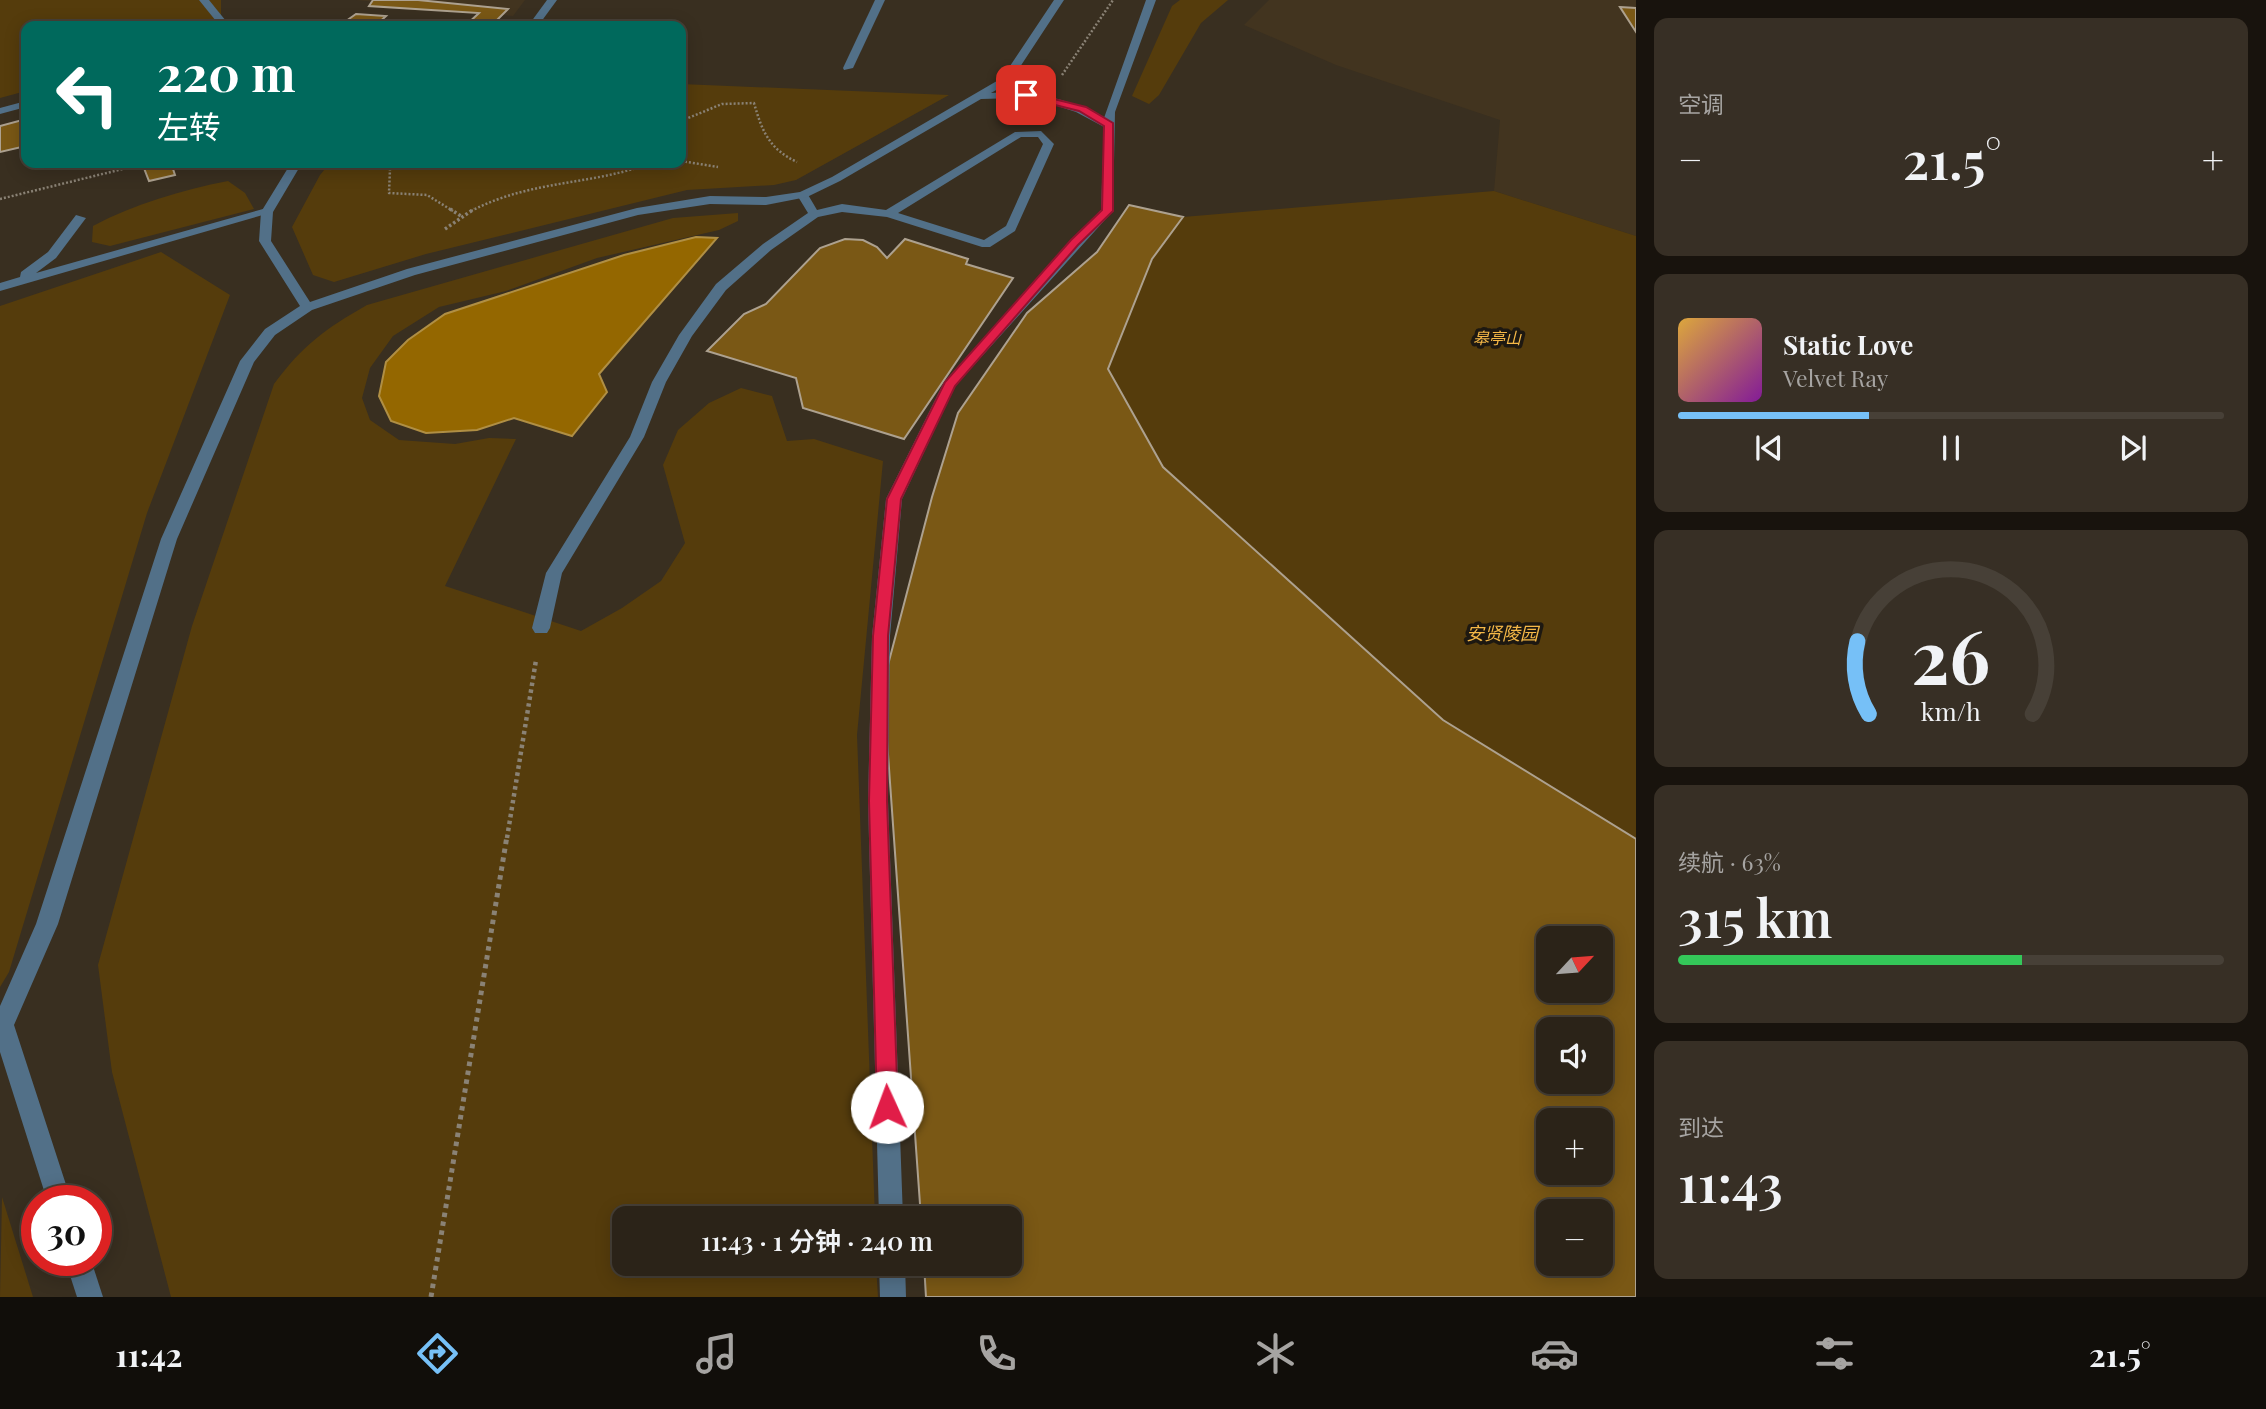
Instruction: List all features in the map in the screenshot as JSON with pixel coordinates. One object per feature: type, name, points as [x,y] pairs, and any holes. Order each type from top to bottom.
[{"type":"street","points":[[204,0],[221,21]]},
{"type":"street","points":[[537,21],[552,0]]},
{"type":"street","points":[[848,68],[880,0]]},
{"type":"street","points":[[54,1185],[1,1028],[47,924],[169,539],[247,361],[270,332],[307,307],[442,264],[637,212],[710,200],[766,201],[803,195],[836,179],[1006,80],[1059,0]]},
{"type":"street","points":[[891,1206],[878,801],[881,636],[894,499],[949,385],[1074,243],[1107,211],[1110,112],[1151,0]]},
{"type":"street","points":[[975,98],[1003,94],[1046,99],[1082,109],[1109,125]]},
{"type":"street","points":[[0,111],[21,105]]},
{"type":"street","points":[[541,628],[554,573],[637,438],[659,382],[686,335],[721,287],[767,247],[814,214],[842,208],[888,215],[986,244],[1011,228],[1049,144],[1041,134],[1019,134],[888,215]]},
{"type":"street","points":[[293,168],[267,212],[265,241],[307,307]]},
{"type":"street","points":[[803,195],[814,214]]},
{"type":"street","points":[[0,287],[267,212]]},
{"type":"street","points":[[16,283],[52,255],[80,218]]},
{"type":"street","points":[[83,1276],[90,1297]]},
{"type":"street","points":[[892,1276],[893,1297]]},
{"type":"path","points":[[1046,99],[1113,0]]},
{"type":"path","points":[[686,119],[722,104],[754,103],[765,139],[780,155],[836,179]]},
{"type":"path","points":[[0,199],[127,168]]},
{"type":"path","points":[[389,168],[389,193],[427,195],[462,216]]},
{"type":"path","points":[[442,264],[445,228],[489,202],[559,182],[625,174],[639,168]]},
{"type":"path","points":[[430,1297],[541,628]]},
{"type":"shaded area","points":[[356,0],[525,0],[513,16]]},
{"type":"shaded area","points":[[1269,0],[1636,0],[1636,236],[1494,191],[1500,120],[1336,65],[1244,25]]},
{"type":"shaded area","points":[[696,237],[717,238],[599,374],[607,392],[572,436],[514,418],[477,430],[426,433],[391,421],[379,396],[386,362],[408,340],[445,314],[624,255]]},
{"type":"green space","points":[[0,0],[221,0],[221,21],[21,21],[21,92],[0,98]]},
{"type":"green space","points":[[1180,0],[1228,0],[1201,23],[1159,95],[1149,104],[1132,96],[1172,6]]},
{"type":"green space","points":[[686,84],[949,95],[796,180],[774,185],[687,190],[426,254],[334,282],[313,275],[292,227],[326,168],[686,168]]},
{"type":"green space","points":[[228,181],[245,193],[254,209],[110,246],[92,242],[93,226],[109,218],[159,199]]},
{"type":"green space","points":[[1494,191],[1636,236],[1636,839],[1443,720],[1163,467],[1108,369],[1152,259],[1183,217]]},
{"type":"green space","points":[[738,213],[738,221],[719,230],[597,258],[506,291],[439,307],[393,336],[370,368],[362,398],[370,420],[399,440],[455,444],[489,438],[516,439],[445,586],[581,631],[622,608],[661,581],[685,543],[663,465],[678,430],[709,403],[741,388],[772,396],[787,441],[814,439],[883,461],[857,735],[875,1206],[612,1206],[612,1276],[877,1276],[878,1297],[171,1297],[112,1072],[98,965],[192,626],[274,384],[316,339],[367,305],[673,218]]},
{"type":"green space","points":[[161,252],[230,295],[147,513],[9,972],[0,987],[0,306]]},
{"type":"green space","points":[[2,1197],[21,1258],[21,1276],[26,1276],[33,1297],[0,1297]]},
{"type":"building","points":[[373,0],[418,0],[508,9],[496,21],[470,21],[479,13],[369,6]]},
{"type":"building","points":[[1620,7],[1636,8],[1636,32]]},
{"type":"building","points":[[356,14],[386,16],[380,21],[346,21]]},
{"type":"building","points":[[21,120],[21,147],[0,152],[0,126]]},
{"type":"building","points":[[144,168],[173,168],[175,175],[149,181]]},
{"type":"building","points":[[1129,205],[1183,217],[1152,259],[1108,369],[1163,467],[1443,720],[1636,839],[1636,1297],[926,1297],[925,1276],[1022,1276],[1022,1206],[920,1206],[883,684],[932,497],[958,413],[1027,313],[1097,252]]},
{"type":"building","points":[[845,239],[863,240],[877,247],[887,258],[905,239],[968,259],[966,264],[1013,278],[904,439],[803,408],[796,378],[707,351],[744,314],[766,304],[820,248]]},
{"type":"route","points":[[887,1107],[878,801],[881,636],[894,499],[949,385],[1074,243],[1107,211],[1109,125],[1082,109],[1026,95]]},
{"type":"park label","name":"皋亭山","points":[[1497,338]]},
{"type":"park label","name":"安贤陵园","points":[[1502,634]]}]
